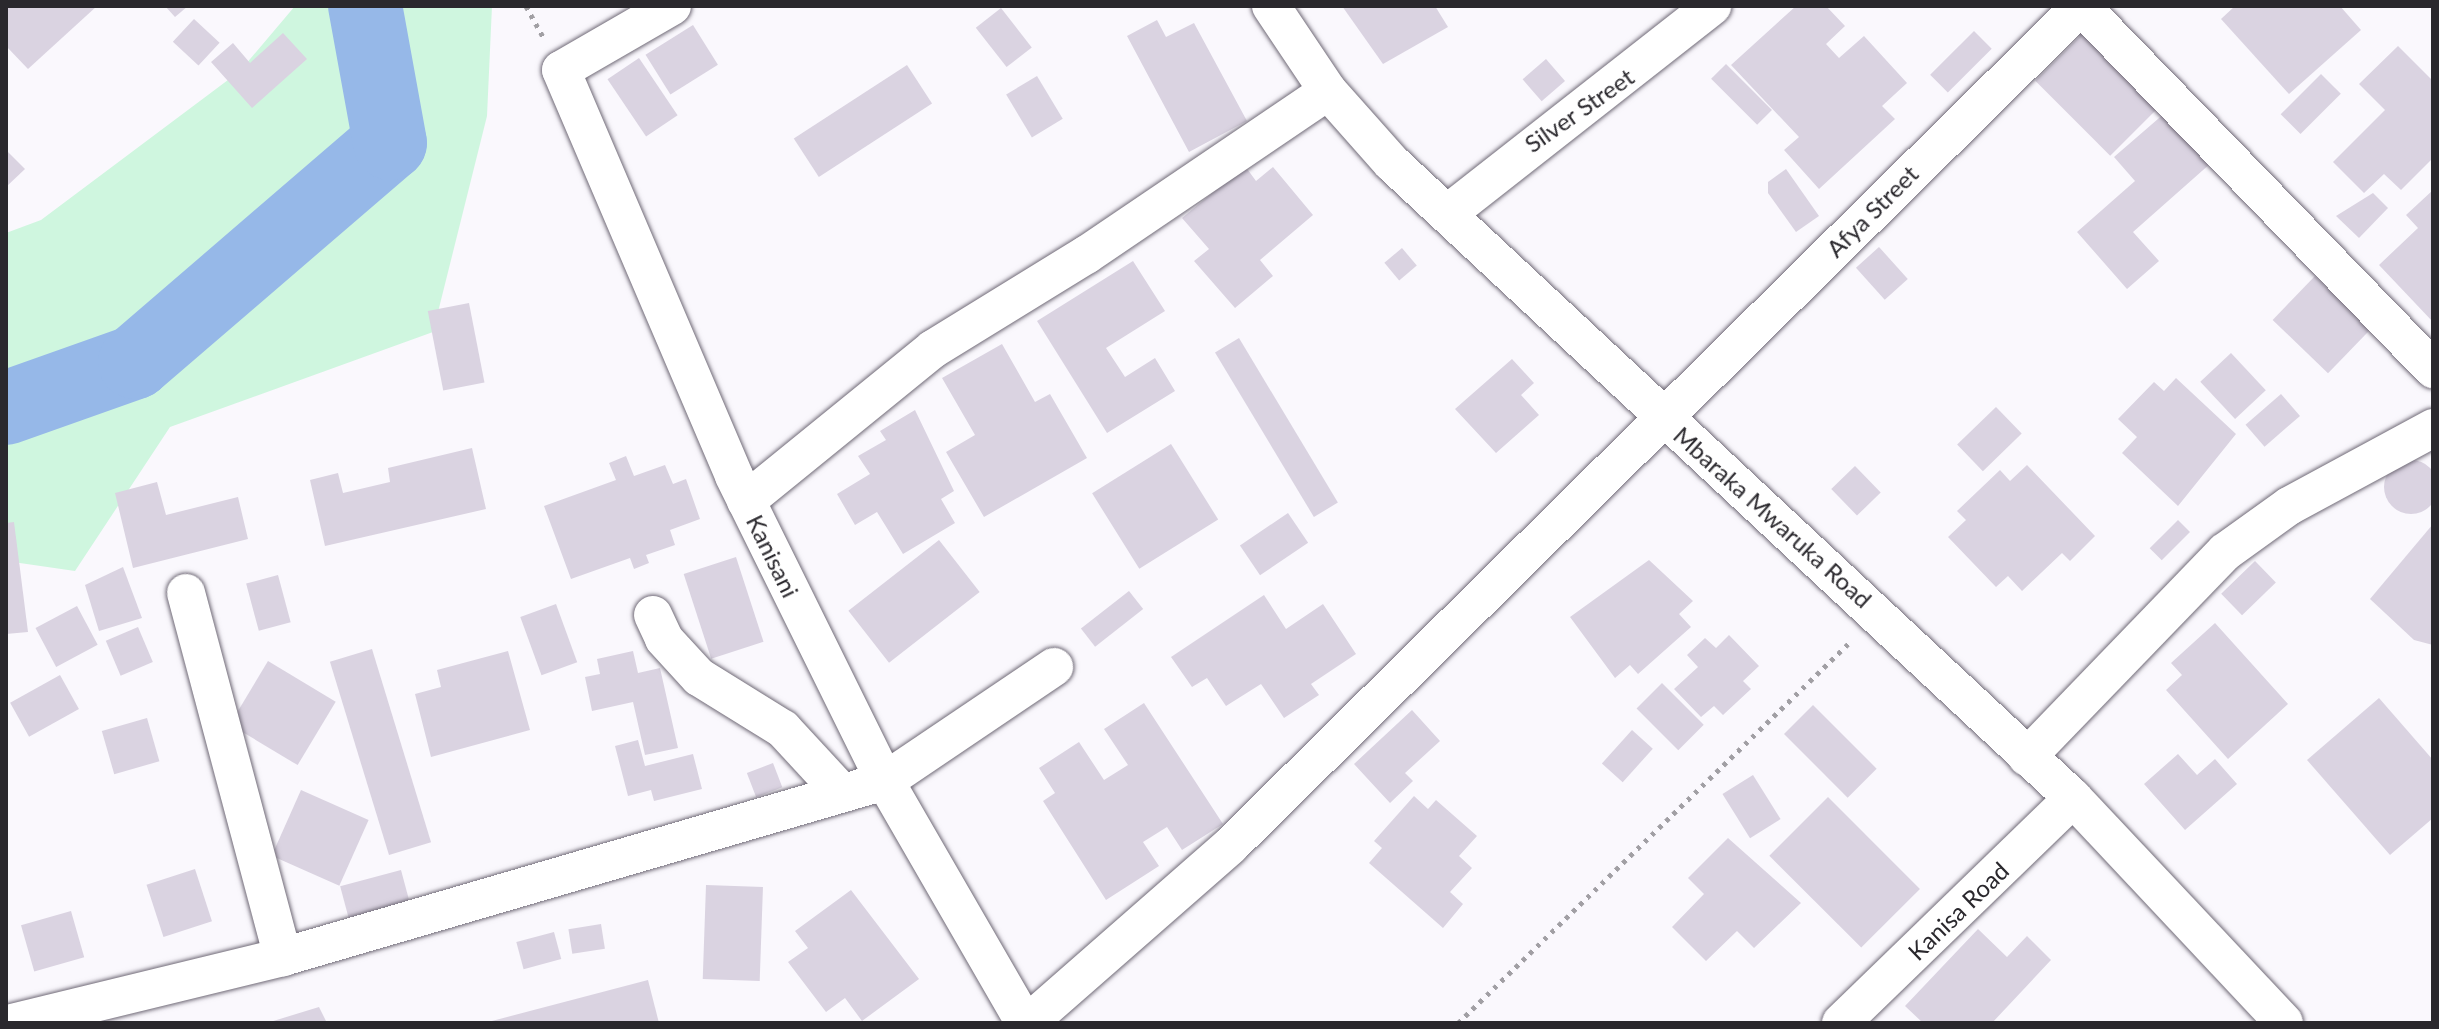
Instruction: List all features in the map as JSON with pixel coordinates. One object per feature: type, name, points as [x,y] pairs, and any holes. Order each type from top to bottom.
[{"type":"street","name":"Kanisani","points":[[672,6],[561,70],[635,257],[746,501],[885,781],[1026,1023]]},
{"type":"street","name":"Mbaraka Mwaruka Road","points":[[1271,6],[1328,91],[1447,214],[1663,417],[1880,614],[2073,798],[2284,1023]]},
{"type":"street","name":"Silver Street","points":[[1447,214],[1712,6]]},
{"type":"street","points":[[2081,6],[2433,369]]},
{"type":"street","name":"Afya Street","points":[[1026,1023],[1230,846],[2081,6]]},
{"type":"street","points":[[746,501],[933,349],[1086,255],[1328,91]]},
{"type":"street","points":[[2027,757],[2225,552],[2289,506],[2433,428]]},
{"type":"street","points":[[186,593],[283,957]]},
{"type":"street","points":[[653,615],[664,639],[699,677],[783,729],[842,793]]},
{"type":"street","points":[[12,1023],[283,957],[885,781],[1054,667]]},
{"type":"street","name":"Kanisa Road","points":[[1841,1023],[2073,798]]},
{"type":"path","points":[[1458,1023],[1880,614]]},
{"type":"green space","points":[[295,6],[492,6],[487,116],[433,332],[170,427],[75,571],[6,561],[6,233],[41,220],[240,71]]},
{"type":"building","points":[[6,6],[97,6],[28,69],[6,46]]},
{"type":"building","points":[[165,6],[188,6],[175,17]]},
{"type":"building","points":[[1342,6],[1435,6],[1448,27],[1383,64]]},
{"type":"building","points":[[1796,6],[1826,6],[1845,26],[1826,44],[1839,58],[1864,36],[1907,83],[1882,106],[1895,119],[1819,189],[1784,150],[1799,137],[1731,65]]},
{"type":"building","points":[[2235,6],[2340,6],[2361,30],[2289,94],[2221,19]]},
{"type":"building","points":[[1001,8],[1032,47],[1007,67],[976,28]]},
{"type":"building","points":[[194,19],[220,43],[198,66],[173,42]]},
{"type":"building","points":[[1157,20],[1166,37],[1194,23],[1247,121],[1189,152],[1127,36]]},
{"type":"building","points":[[693,25],[718,65],[670,95],[646,55]]},
{"type":"building","points":[[2089,27],[2164,102],[2110,156],[2035,81]]},
{"type":"building","points":[[1974,31],[1992,49],[1948,93],[1930,75]]},
{"type":"building","points":[[283,33],[307,59],[252,108],[211,62],[233,43],[250,63]]},
{"type":"building","points":[[2398,46],[2433,81],[2433,158],[2401,190],[2384,174],[2364,193],[2333,162],[2385,110],[2359,84]]},
{"type":"building","points":[[639,58],[678,115],[646,136],[607,79]]},
{"type":"building","points":[[1546,59],[1565,81],[1542,101],[1523,79]]},
{"type":"building","points":[[1726,64],[1772,110],[1757,125],[1711,79]]},
{"type":"building","points":[[907,65],[932,104],[819,177],[794,139]]},
{"type":"building","points":[[2321,74],[2341,94],[2300,134],[2281,114]]},
{"type":"building","points":[[1037,76],[1063,119],[1032,137],[1006,95]]},
{"type":"building","points":[[2166,112],[2211,163],[2133,232],[2159,261],[2127,289],[2077,232],[2135,181],[2114,157]]},
{"type":"building","points":[[6,150],[25,169],[6,187]]},
{"type":"building","points":[[1245,166],[1256,181],[1273,167],[1313,215],[1260,260],[1273,276],[1235,308],[1194,261],[1209,249],[1182,218]]},
{"type":"building","points":[[1786,169],[1819,216],[1796,232],[1768,193],[1768,182]]},
{"type":"building","points":[[2433,190],[2433,322],[2379,265],[2418,228],[2406,215]]},
{"type":"building","points":[[2373,193],[2388,208],[2359,238],[2336,216]]},
{"type":"building","points":[[1879,247],[1908,279],[1885,300],[1856,268]]},
{"type":"building","points":[[1402,248],[1417,266],[1399,280],[1384,263]]},
{"type":"building","points":[[1133,261],[1165,311],[1106,348],[1125,377],[1155,358],[1175,391],[1107,433],[1037,321]]},
{"type":"building","points":[[2315,276],[2370,329],[2328,373],[2273,320]]},
{"type":"building","points":[[469,303],[484,383],[443,391],[428,311]]},
{"type":"building","points":[[1239,338],[1338,503],[1314,517],[1215,352]]},
{"type":"building","points":[[1002,344],[1035,402],[1050,394],[1087,458],[984,517],[946,452],[975,435],[942,378]]},
{"type":"building","points":[[2231,353],[2266,390],[2235,419],[2200,382]]},
{"type":"building","points":[[1512,359],[1534,383],[1521,395],[1539,415],[1496,453],[1455,409]]},
{"type":"building","points":[[2176,378],[2236,434],[2178,506],[2122,453],[2137,437],[2118,419],[2154,382],[2164,391]]},
{"type":"building","points":[[2281,394],[2300,416],[2265,447],[2246,425]]},
{"type":"building","points":[[1996,407],[2022,434],[1983,471],[1957,445]]},
{"type":"building","points":[[915,410],[954,491],[941,499],[955,523],[903,554],[877,512],[855,525],[837,494],[870,474],[858,456],[886,440],[880,431]]},
{"type":"building","points":[[1171,444],[1218,519],[1139,569],[1092,493]]},
{"type":"building","points":[[472,448],[486,509],[325,546],[310,480],[338,473],[343,493],[390,482],[388,468]]},
{"type":"building","points":[[626,456],[634,476],[665,465],[673,484],[686,479],[700,519],[670,530],[675,545],[646,555],[649,563],[634,569],[630,558],[571,579],[544,506],[616,480],[609,463]]},
{"type":"building","points":[[2411,460],[2430,468],[2438,487],[2430,506],[2411,514],[2392,506],[2384,487],[2392,468]]},
{"type":"building","points":[[2027,465],[2095,536],[2070,561],[2062,553],[2022,591],[2008,576],[1996,587],[1948,537],[1966,520],[1957,511],[2000,470],[2010,481]]},
{"type":"building","points":[[1855,466],[1881,493],[1857,516],[1831,489]]},
{"type":"building","points":[[157,482],[166,515],[238,497],[248,539],[133,568],[115,493]]},
{"type":"building","points":[[1288,513],[1308,543],[1260,575],[1240,545]]},
{"type":"building","points":[[2178,520],[2190,532],[2162,560],[2150,548]]},
{"type":"building","points":[[14,522],[28,632],[6,634],[6,523]]},
{"type":"building","points":[[2433,524],[2433,645],[2414,640],[2370,599]]},
{"type":"building","points":[[939,540],[980,592],[889,663],[848,611]]},
{"type":"building","points":[[736,557],[764,642],[711,659],[684,574]]},
{"type":"building","points":[[1649,560],[1693,601],[1679,614],[1691,627],[1638,674],[1630,665],[1615,678],[1570,617]]},
{"type":"building","points":[[2255,561],[2276,583],[2242,615],[2221,594]]},
{"type":"building","points":[[123,567],[142,618],[99,631],[85,585]]},
{"type":"building","points":[[278,575],[291,622],[259,631],[246,584]]},
{"type":"building","points":[[1129,591],[1143,609],[1095,647],[1081,629]]},
{"type":"building","points":[[1264,595],[1286,629],[1323,604],[1356,654],[1311,684],[1319,695],[1284,718],[1261,684],[1226,706],[1207,678],[1192,687],[1171,657]]},
{"type":"building","points":[[556,604],[577,662],[541,675],[520,617]]},
{"type":"building","points":[[77,606],[98,645],[56,667],[36,628]]},
{"type":"building","points":[[2215,623],[2288,704],[2228,759],[2166,690],[2182,675],[2171,663]]},
{"type":"building","points":[[138,627],[153,662],[121,676],[106,641]]},
{"type":"building","points":[[1729,635],[1759,666],[1743,681],[1751,689],[1723,715],[1714,706],[1701,717],[1674,689],[1698,667],[1687,655],[1705,638],[1716,648]]},
{"type":"building","points":[[372,649],[431,842],[389,855],[330,662]]},
{"type":"building","points":[[508,651],[530,730],[431,757],[415,694],[441,687],[437,670]]},
{"type":"building","points":[[633,651],[638,673],[660,668],[678,748],[645,755],[633,702],[592,711],[585,677],[600,674],[597,659]]},
{"type":"building","points":[[268,661],[336,702],[298,765],[230,724]]},
{"type":"building","points":[[60,675],[79,709],[29,737],[10,703]]},
{"type":"building","points":[[1662,683],[1704,725],[1678,750],[1637,708]]},
{"type":"building","points":[[2379,698],[2433,760],[2433,818],[2390,855],[2307,760]]},
{"type":"building","points":[[1144,703],[1223,824],[1182,850],[1167,827],[1143,842],[1159,866],[1106,900],[1043,801],[1055,793],[1039,768],[1079,742],[1104,780],[1128,765],[1104,729]]},
{"type":"building","points":[[1813,705],[1877,769],[1848,798],[1784,734]]},
{"type":"building","points":[[1412,710],[1440,741],[1405,773],[1413,781],[1390,803],[1354,764]]},
{"type":"building","points":[[147,718],[159,761],[114,774],[102,731]]},
{"type":"building","points":[[1632,730],[1653,749],[1623,782],[1602,763]]},
{"type":"building","points":[[638,740],[645,766],[693,754],[702,789],[654,801],[651,790],[628,796],[615,746]]},
{"type":"building","points":[[2178,754],[2197,775],[2215,759],[2237,784],[2185,830],[2144,784]]},
{"type":"building","points":[[773,763],[782,787],[756,797],[747,773]]},
{"type":"building","points":[[1753,775],[1781,819],[1750,838],[1722,794]]},
{"type":"building","points":[[301,790],[369,820],[339,886],[272,856]]},
{"type":"building","points":[[1414,796],[1428,809],[1436,800],[1477,836],[1459,856],[1472,868],[1450,892],[1463,904],[1443,928],[1369,863],[1382,848],[1374,841]]},
{"type":"building","points":[[1828,797],[1920,889],[1861,948],[1769,856]]},
{"type":"building","points":[[1728,838],[1801,903],[1754,948],[1737,931],[1706,961],[1672,927],[1704,894],[1688,878]]},
{"type":"building","points":[[195,869],[212,921],[163,937],[146,885]]},
{"type":"building","points":[[401,870],[412,912],[351,928],[340,886]]},
{"type":"building","points":[[706,885],[763,887],[760,981],[703,979]]},
{"type":"building","points":[[851,890],[919,979],[862,1021],[845,998],[826,1012],[788,962],[808,948],[795,931]]},
{"type":"building","points":[[71,911],[84,957],[34,971],[21,925]]},
{"type":"building","points":[[601,924],[605,949],[572,954],[568,929]]},
{"type":"building","points":[[1978,929],[2007,957],[2027,936],[2051,960],[1992,1023],[1923,1023],[1905,1006]]},
{"type":"building","points":[[554,932],[561,959],[524,969],[516,942]]},
{"type":"building","points":[[648,980],[659,1023],[488,1023],[488,1022]]},
{"type":"building","points":[[319,1007],[327,1023],[270,1022]]},
{"type":"waterway","points":[[6,408],[135,362],[390,143],[365,6]]}]
